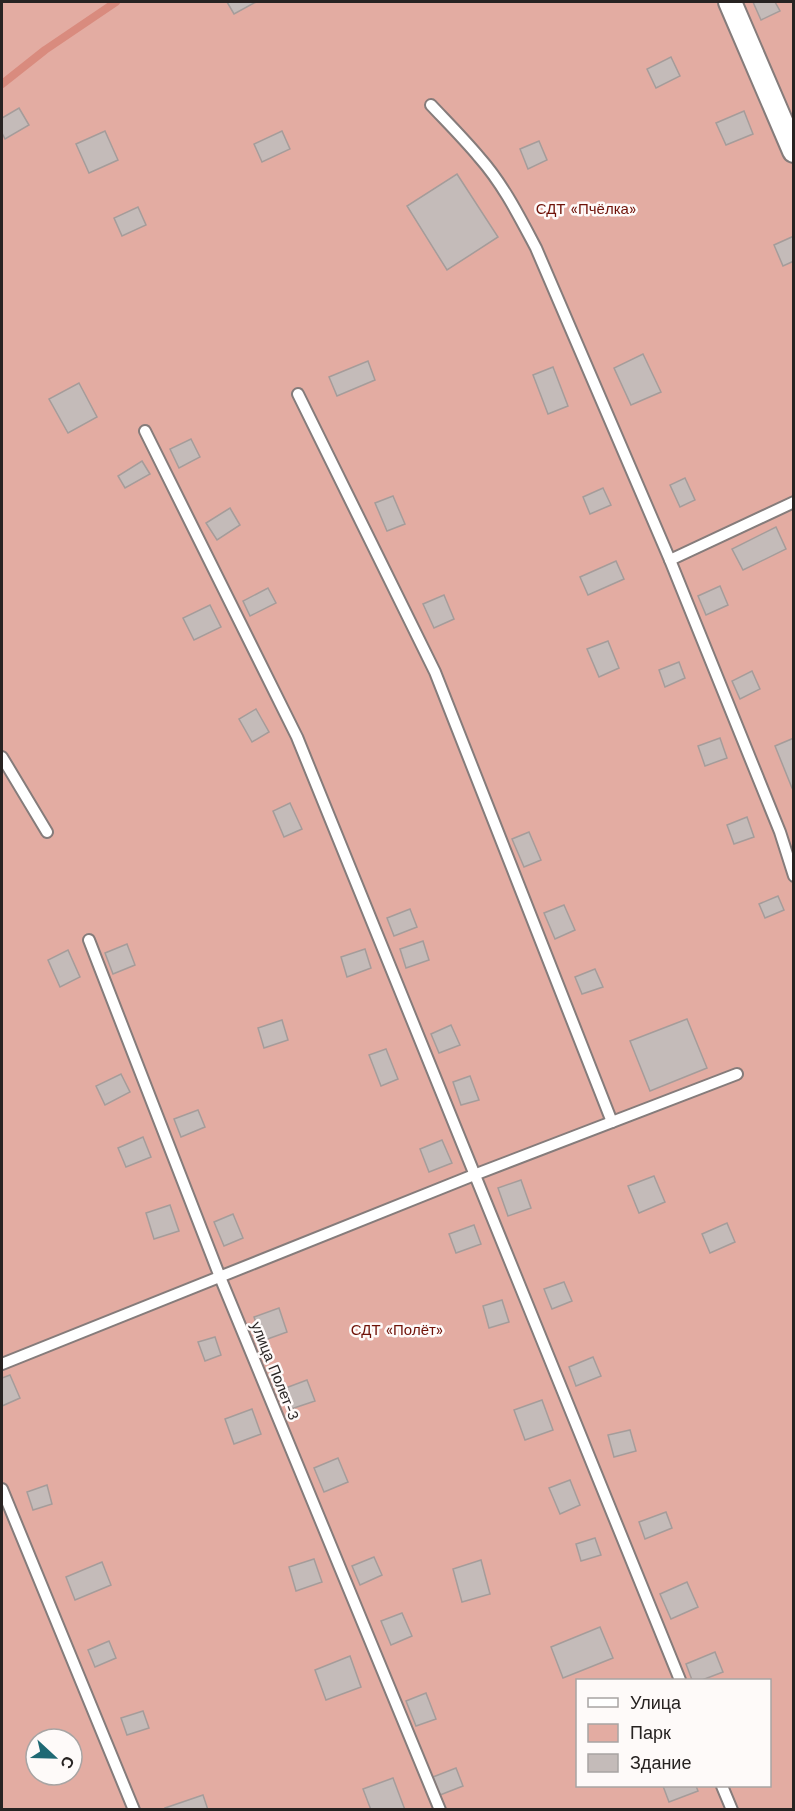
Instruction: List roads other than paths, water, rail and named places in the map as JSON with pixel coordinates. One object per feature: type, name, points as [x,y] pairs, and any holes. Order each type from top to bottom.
[{"type":"street","points":[[730,2],[794,151]]},
{"type":"lane","points":[[431,105],[480,157],[515,207],[541,260],[670,560],[780,832],[794,876]]},
{"type":"lane","points":[[298,394],[435,672],[612,1122]]},
{"type":"lane","points":[[145,431],[297,737],[680,1679]]},
{"type":"lane","points":[[670,560],[794,502]]},
{"type":"lane","points":[[2,757],[47,832]]},
{"type":"lane","name":"улица Полет-3","points":[[89,940],[220,1277],[440,1809]]},
{"type":"lane","points":[[2,1364],[474,1175],[737,1074]]},
{"type":"lane","points":[[2,1490],[134,1809]]},
{"type":"lane","points":[[723,1787],[732,1809]]},
{"type":"waterway","points":[[2,84],[45,50],[116,2]]},
{"type":"park label","name":"СДТ «Пчёлка»","points":[[586,209]]},
{"type":"park label","name":"СДТ «Полёт»","points":[[397,1330]]}]
